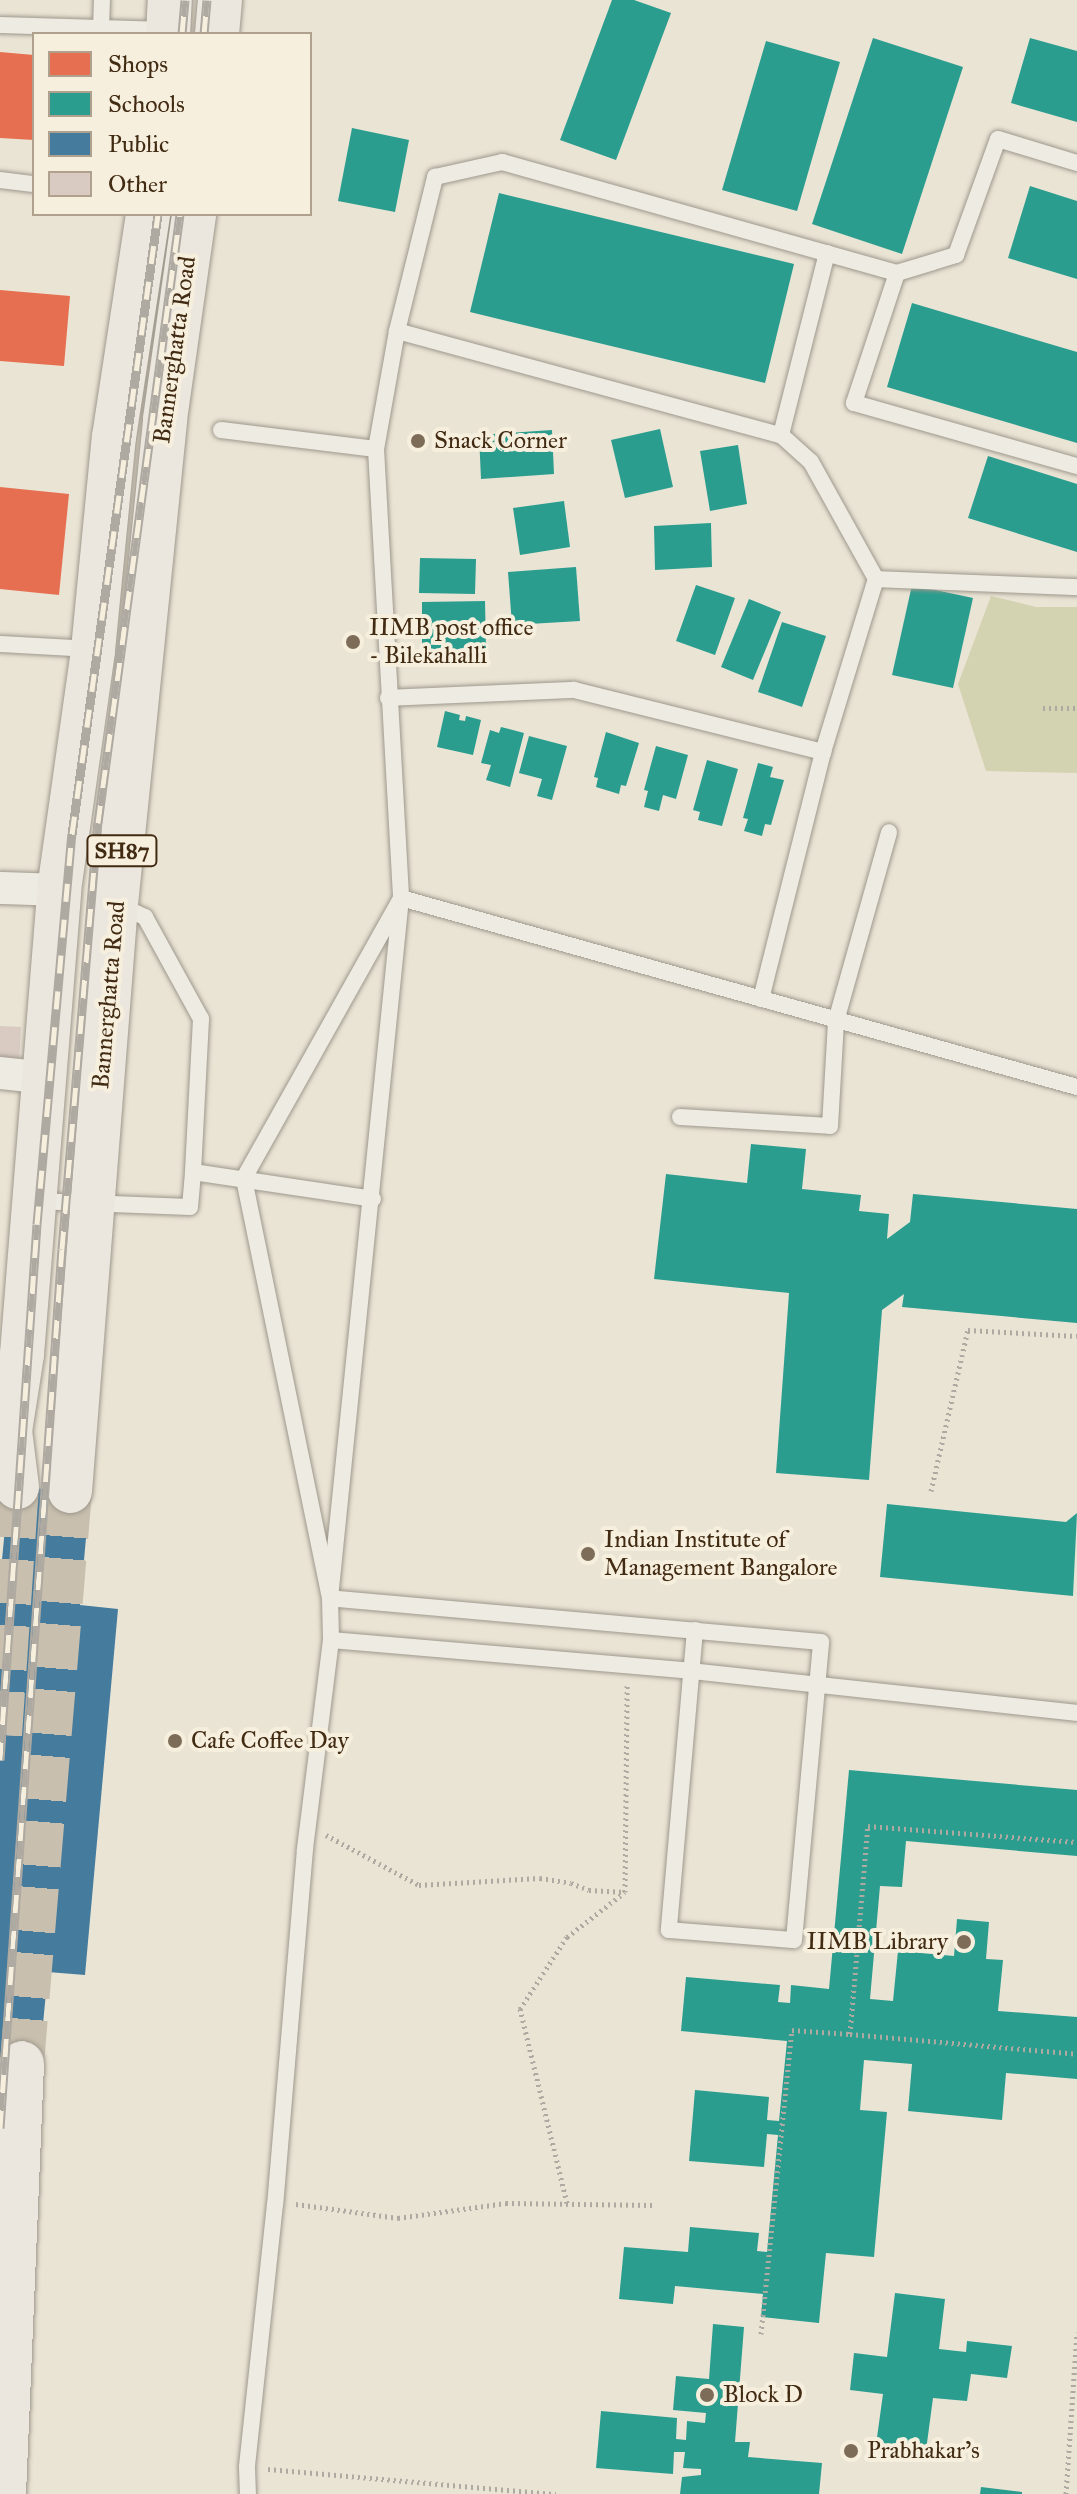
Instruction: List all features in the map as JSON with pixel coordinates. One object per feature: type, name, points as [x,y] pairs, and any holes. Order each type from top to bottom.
[{"type":"main road","points":[[217,32],[220,0]]},
{"type":"main road","name":"Bannerghatta Road","points":[[9,1458],[11,1353],[46,1078],[59,890],[93,650],[114,437],[148,216]]},
{"type":"main road","name":"Bannerghatta Road","points":[[70,1491],[116,904],[165,419],[194,216]]},
{"type":"main road","points":[[4,2494],[22,2063]]},
{"type":"street","points":[[0,888],[59,890]]},
{"type":"street","points":[[0,1073],[46,1078]]},
{"type":"lane","points":[[101,28],[102,0]]},
{"type":"lane","points":[[0,25],[101,28],[169,21]]},
{"type":"lane","points":[[248,2494],[247,2467],[309,1830],[331,1640],[330,1598],[373,1199],[401,898],[376,449],[397,331],[435,177],[502,162],[897,273],[956,255],[998,139],[1077,163]]},
{"type":"lane","points":[[0,180],[32,184]]},
{"type":"lane","points":[[781,435],[827,253]]},
{"type":"lane","points":[[897,273],[854,403],[1077,466]]},
{"type":"lane","points":[[397,331],[781,435],[811,462],[876,579],[823,752],[761,999]]},
{"type":"lane","points":[[221,430],[376,449]]},
{"type":"lane","points":[[876,579],[1077,587]]},
{"type":"lane","points":[[0,644],[93,650]]},
{"type":"lane","points":[[388,698],[574,690],[823,752]]},
{"type":"lane","points":[[680,1117],[830,1126],[836,1021],[889,832]]},
{"type":"lane","points":[[401,898],[1077,1087]]},
{"type":"lane","points":[[330,1598],[244,1178],[401,898]]},
{"type":"lane","points":[[32,1201],[190,1207],[201,1019],[145,917],[116,904]]},
{"type":"lane","points":[[193,1172],[373,1199]]},
{"type":"lane","points":[[330,1598],[695,1630],[821,1642],[794,1940],[669,1930],[695,1630]]},
{"type":"lane","points":[[331,1640],[627,1668],[691,1671],[1077,1713]]},
{"type":"path","points":[[1043,708],[1077,708]]},
{"type":"path","points":[[931,1491],[968,1330],[1077,1336]]},
{"type":"path","points":[[625,1892],[627,1668]]},
{"type":"path","points":[[850,2034],[868,1826],[1077,1842]]},
{"type":"path","points":[[309,1830],[419,1885],[540,1878],[571,1883],[589,1890],[625,1892]]},
{"type":"path","points":[[567,2203],[520,2009],[567,1937],[625,1892]]},
{"type":"path","points":[[761,2334],[768,2290],[792,2030],[1077,2054]]},
{"type":"path","points":[[275,2204],[316,2205],[398,2218],[506,2203],[652,2205]]},
{"type":"path","points":[[1066,2494],[1077,2332]]},
{"type":"path","points":[[247,2467],[556,2494]]},
{"type":"green space","points":[[991,596],[1036,607],[1077,607],[1077,773],[986,771],[958,684]]},
{"type":"building: Shops","points":[[0,52],[32,55],[32,140],[0,138]]},
{"type":"building: Shops","points":[[0,290],[70,296],[64,366],[0,361]]},
{"type":"building: Shops","points":[[0,487],[69,494],[59,595],[0,589]]},
{"type":"building: Schools","points":[[612,0],[634,0],[671,13],[616,160],[560,140]]},
{"type":"building: Schools","points":[[873,38],[963,67],[902,254],[812,224]]},
{"type":"building: Schools","points":[[1030,38],[1077,51],[1077,122],[1011,103]]},
{"type":"building: Schools","points":[[766,41],[840,62],[797,211],[722,190]]},
{"type":"building: Schools","points":[[352,128],[409,140],[395,212],[338,201]]},
{"type":"building: Schools","points":[[1030,186],[1077,201],[1077,279],[1008,258]]},
{"type":"building: Schools","points":[[499,193],[794,264],[765,383],[470,312]]},
{"type":"building: Schools","points":[[912,303],[1077,352],[1077,443],[887,387]]},
{"type":"building: Schools","points":[[660,429],[673,487],[625,498],[611,440]]},
{"type":"building: Schools","points":[[552,430],[554,474],[481,479],[479,435]]},
{"type":"building: Schools","points":[[738,445],[747,504],[710,511],[700,451]]},
{"type":"building: Schools","points":[[988,456],[1077,484],[1077,552],[968,518]]},
{"type":"building: Schools","points":[[564,501],[570,547],[520,555],[513,508]]},
{"type":"building: Schools","points":[[711,523],[712,567],[655,570],[654,526]]},
{"type":"building: Schools","points":[[420,558],[476,559],[475,594],[419,593]]},
{"type":"building: Schools","points":[[576,567],[580,621],[512,625],[508,572]]},
{"type":"building: Schools","points":[[696,585],[735,598],[715,655],[676,641]]},
{"type":"building: Schools","points":[[912,585],[973,598],[953,688],[892,675]]},
{"type":"building: Schools","points":[[749,599],[781,612],[753,680],[721,667]]},
{"type":"building: Schools","points":[[485,601],[486,649],[422,650],[422,602]]},
{"type":"building: Schools","points":[[782,622],[826,636],[802,707],[758,692]]},
{"type":"building: Schools","points":[[445,711],[460,715],[459,720],[465,721],[466,716],[481,720],[473,755],[437,747]]},
{"type":"building: Schools","points":[[501,727],[524,733],[510,787],[486,780],[491,765],[481,763],[490,730],[499,733]]},
{"type":"building: Schools","points":[[606,732],[639,743],[626,786],[621,785],[619,794],[596,787],[598,778],[594,777]]},
{"type":"building: Schools","points":[[529,736],[567,746],[552,800],[537,796],[542,779],[519,773]]},
{"type":"building: Schools","points":[[656,746],[688,755],[676,799],[663,795],[659,811],[644,807],[648,791],[644,790]]},
{"type":"building: Schools","points":[[707,760],[738,769],[722,826],[698,820],[700,812],[693,810]]},
{"type":"building: Schools","points":[[758,763],[773,767],[770,777],[784,780],[771,825],[765,824],[762,836],[744,831],[748,819],[743,818]]},
{"type":"building: Schools","points":[[751,1144],[806,1149],[802,1189],[861,1195],[859,1211],[889,1214],[887,1239],[910,1222],[913,1194],[1077,1209],[1077,1323],[902,1307],[904,1294],[882,1310],[869,1480],[776,1473],[789,1293],[654,1279],[666,1174],[747,1183]]},
{"type":"building: Schools","points":[[887,1504],[1066,1522],[1077,1513],[1073,1596],[880,1577]]},
{"type":"building: Schools","points":[[849,1770],[1077,1790],[1077,1856],[906,1841],[902,1887],[880,1886],[870,1999],[893,2001],[898,1951],[954,1956],[957,1919],[989,1922],[986,1959],[1003,1960],[998,2011],[1077,2017],[1077,2079],[1006,2073],[1002,2120],[908,2111],[912,2064],[864,2060],[860,2110],[887,2112],[874,2257],[826,2253],[819,2323],[761,2317],[763,2294],[675,2286],[673,2304],[619,2299],[624,2247],[688,2252],[690,2227],[759,2233],[757,2251],[767,2252],[778,2135],[767,2134],[764,2167],[689,2161],[695,2090],[769,2097],[767,2120],[779,2121],[787,2041],[681,2031],[686,1977],[780,1985],[778,2002],[790,2003],[791,1985],[829,1989]]},
{"type":"building: Schools","points":[[895,2293],[945,2299],[939,2349],[966,2352],[967,2341],[1012,2346],[1007,2378],[971,2374],[967,2401],[933,2398],[925,2458],[875,2452],[883,2394],[850,2390],[854,2353],[887,2357]]},
{"type":"building: Schools","name":"Block D","points":[[713,2324],[744,2327],[735,2442],[750,2442],[748,2457],[822,2463],[819,2494],[680,2494],[682,2477],[701,2475],[701,2469],[683,2468],[685,2452],[674,2452],[673,2474],[596,2468],[601,2411],[677,2418],[676,2439],[686,2440],[687,2421],[705,2423],[706,2413],[673,2410],[676,2376],[709,2379]]},
{"type":"building: Schools","points":[[981,2487],[1022,2492],[1022,2494],[980,2494]]},
{"type":"building: Public","points":[[9,1486],[90,1493],[80,1605],[118,1609],[85,1975],[48,1972],[39,2065],[0,2061],[0,1581]]},
{"type":"building: Other","points":[[0,1026],[21,1027],[19,1062],[0,1061]]},
{"type":"tunnel","points":[[0,1735],[17,1487]]},
{"type":"tunnel","points":[[22,2063],[70,1491]]},
{"type":"railway","points":[[182,32],[185,0]]},
{"type":"railway","points":[[204,32],[207,0]]},
{"type":"railway","points":[[0,1760],[37,1224],[72,834],[158,216]]},
{"type":"railway","points":[[0,2128],[62,1249],[98,823],[180,216]]},
{"type":"place","name":"Snack Corner","points":[[418,441]]},
{"type":"place","name":"IIMB post office - Bilekahalli","points":[[353,642]]},
{"type":"place","name":"Indian Institute of Management Bangalore","points":[[588,1554]]},
{"type":"place","name":"Cafe Coffee Day","points":[[175,1741]]},
{"type":"place","name":"IIMB Library","points":[[964,1942]]},
{"type":"place","name":"Block D","points":[[707,2395]]},
{"type":"place","name":"Prabhakar's","points":[[851,2451]]}]
